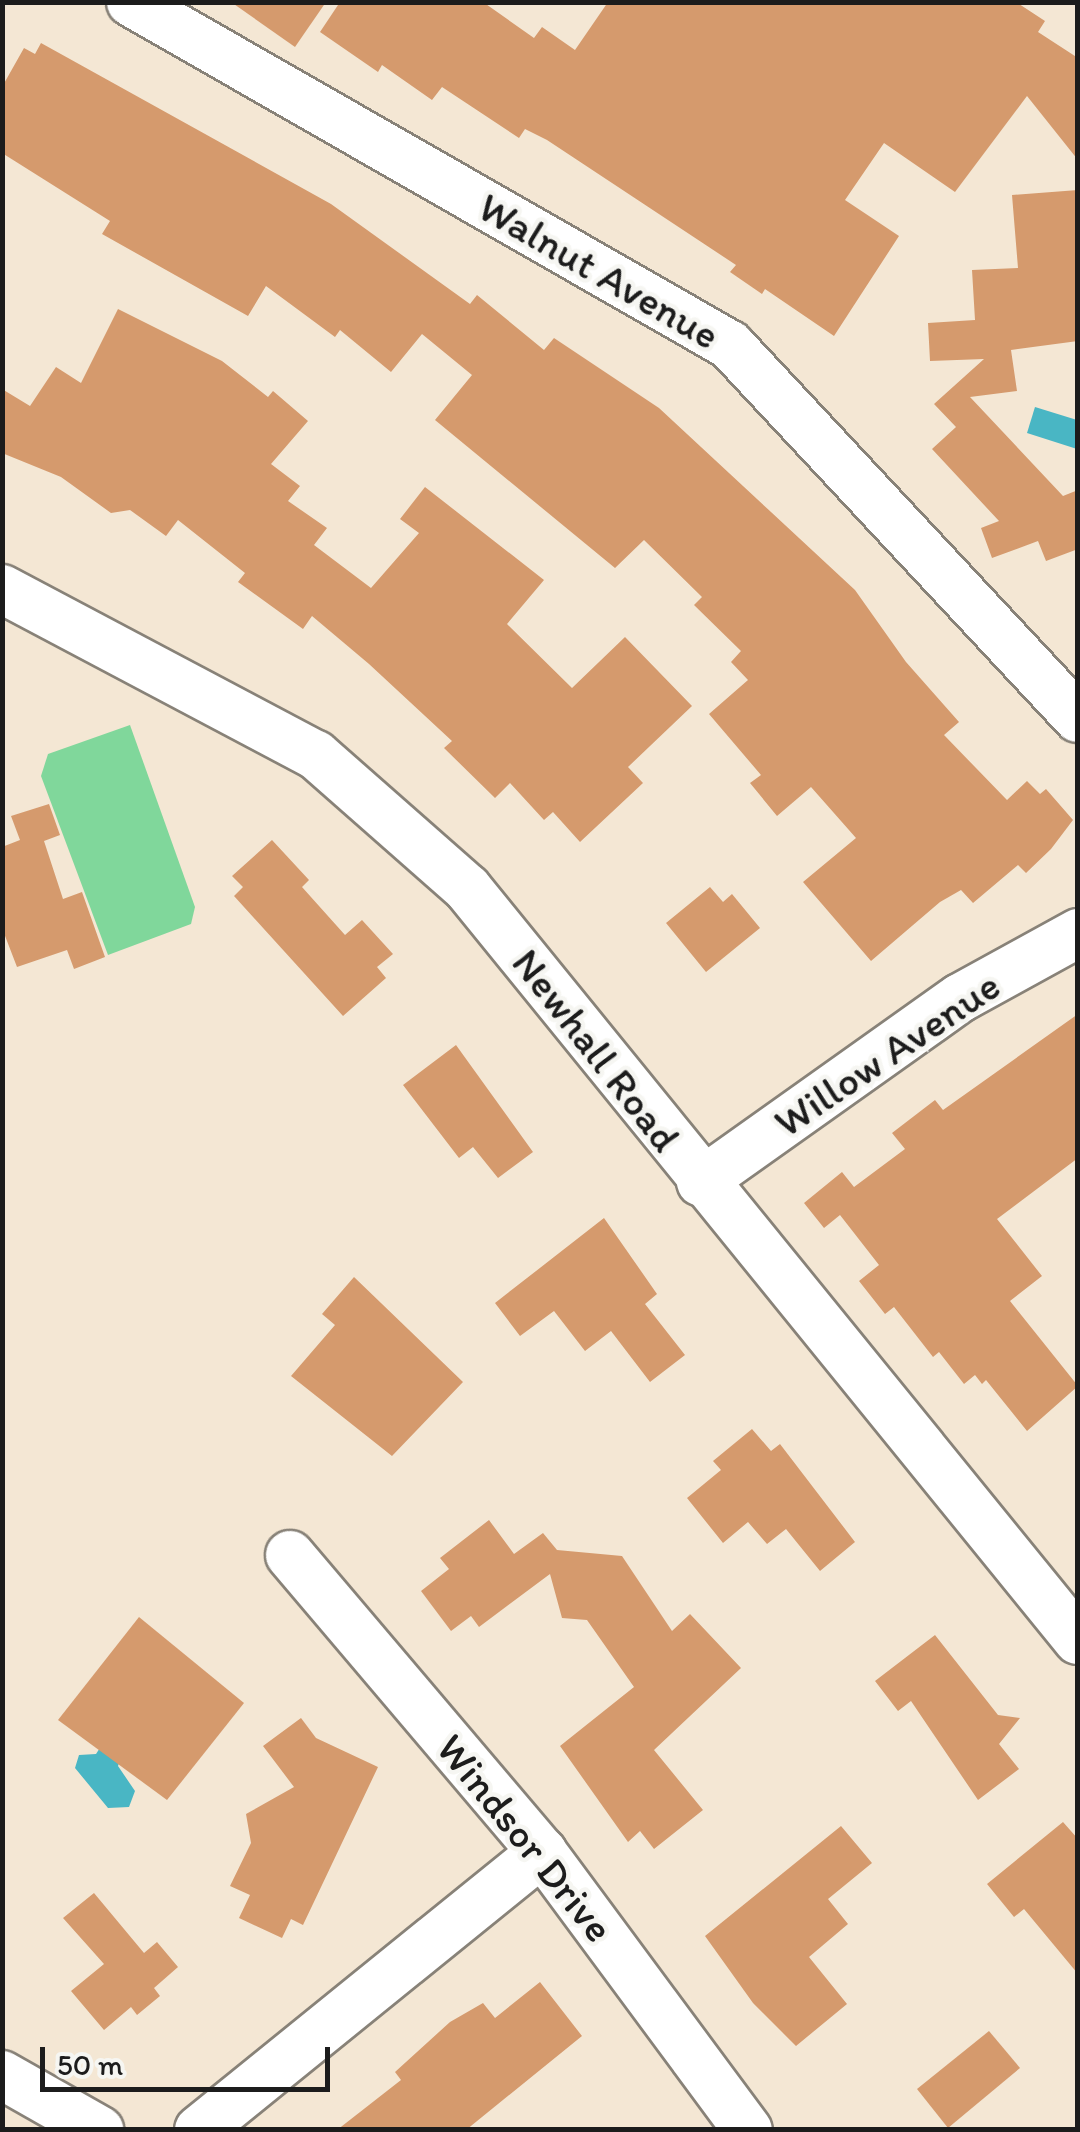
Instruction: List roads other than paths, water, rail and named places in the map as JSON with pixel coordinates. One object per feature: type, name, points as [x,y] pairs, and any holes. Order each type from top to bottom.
[{"type":"street","name":"Walnut Avenue","points":[[131,2],[730,345],[1078,718]]},
{"type":"street","name":"Newhall Road","points":[[2,590],[316,755],[467,888],[700,1182],[1078,1640]]},
{"type":"street","name":"Willow Avenue","points":[[700,1182],[960,998],[1078,933]]},
{"type":"street","name":"Windsor Drive","points":[[290,1554],[542,1852],[748,2130]]},
{"type":"street","points":[[198,2130],[542,1852]]},
{"type":"street","points":[[2,2075],[100,2130]]},
{"type":"water","points":[[1035,407],[1077,420],[1077,449],[1027,433]]},
{"type":"water","points":[[105,1740],[123,1751],[118,1766],[135,1791],[129,1807],[108,1808],[75,1768],[79,1755],[96,1754]]}]
